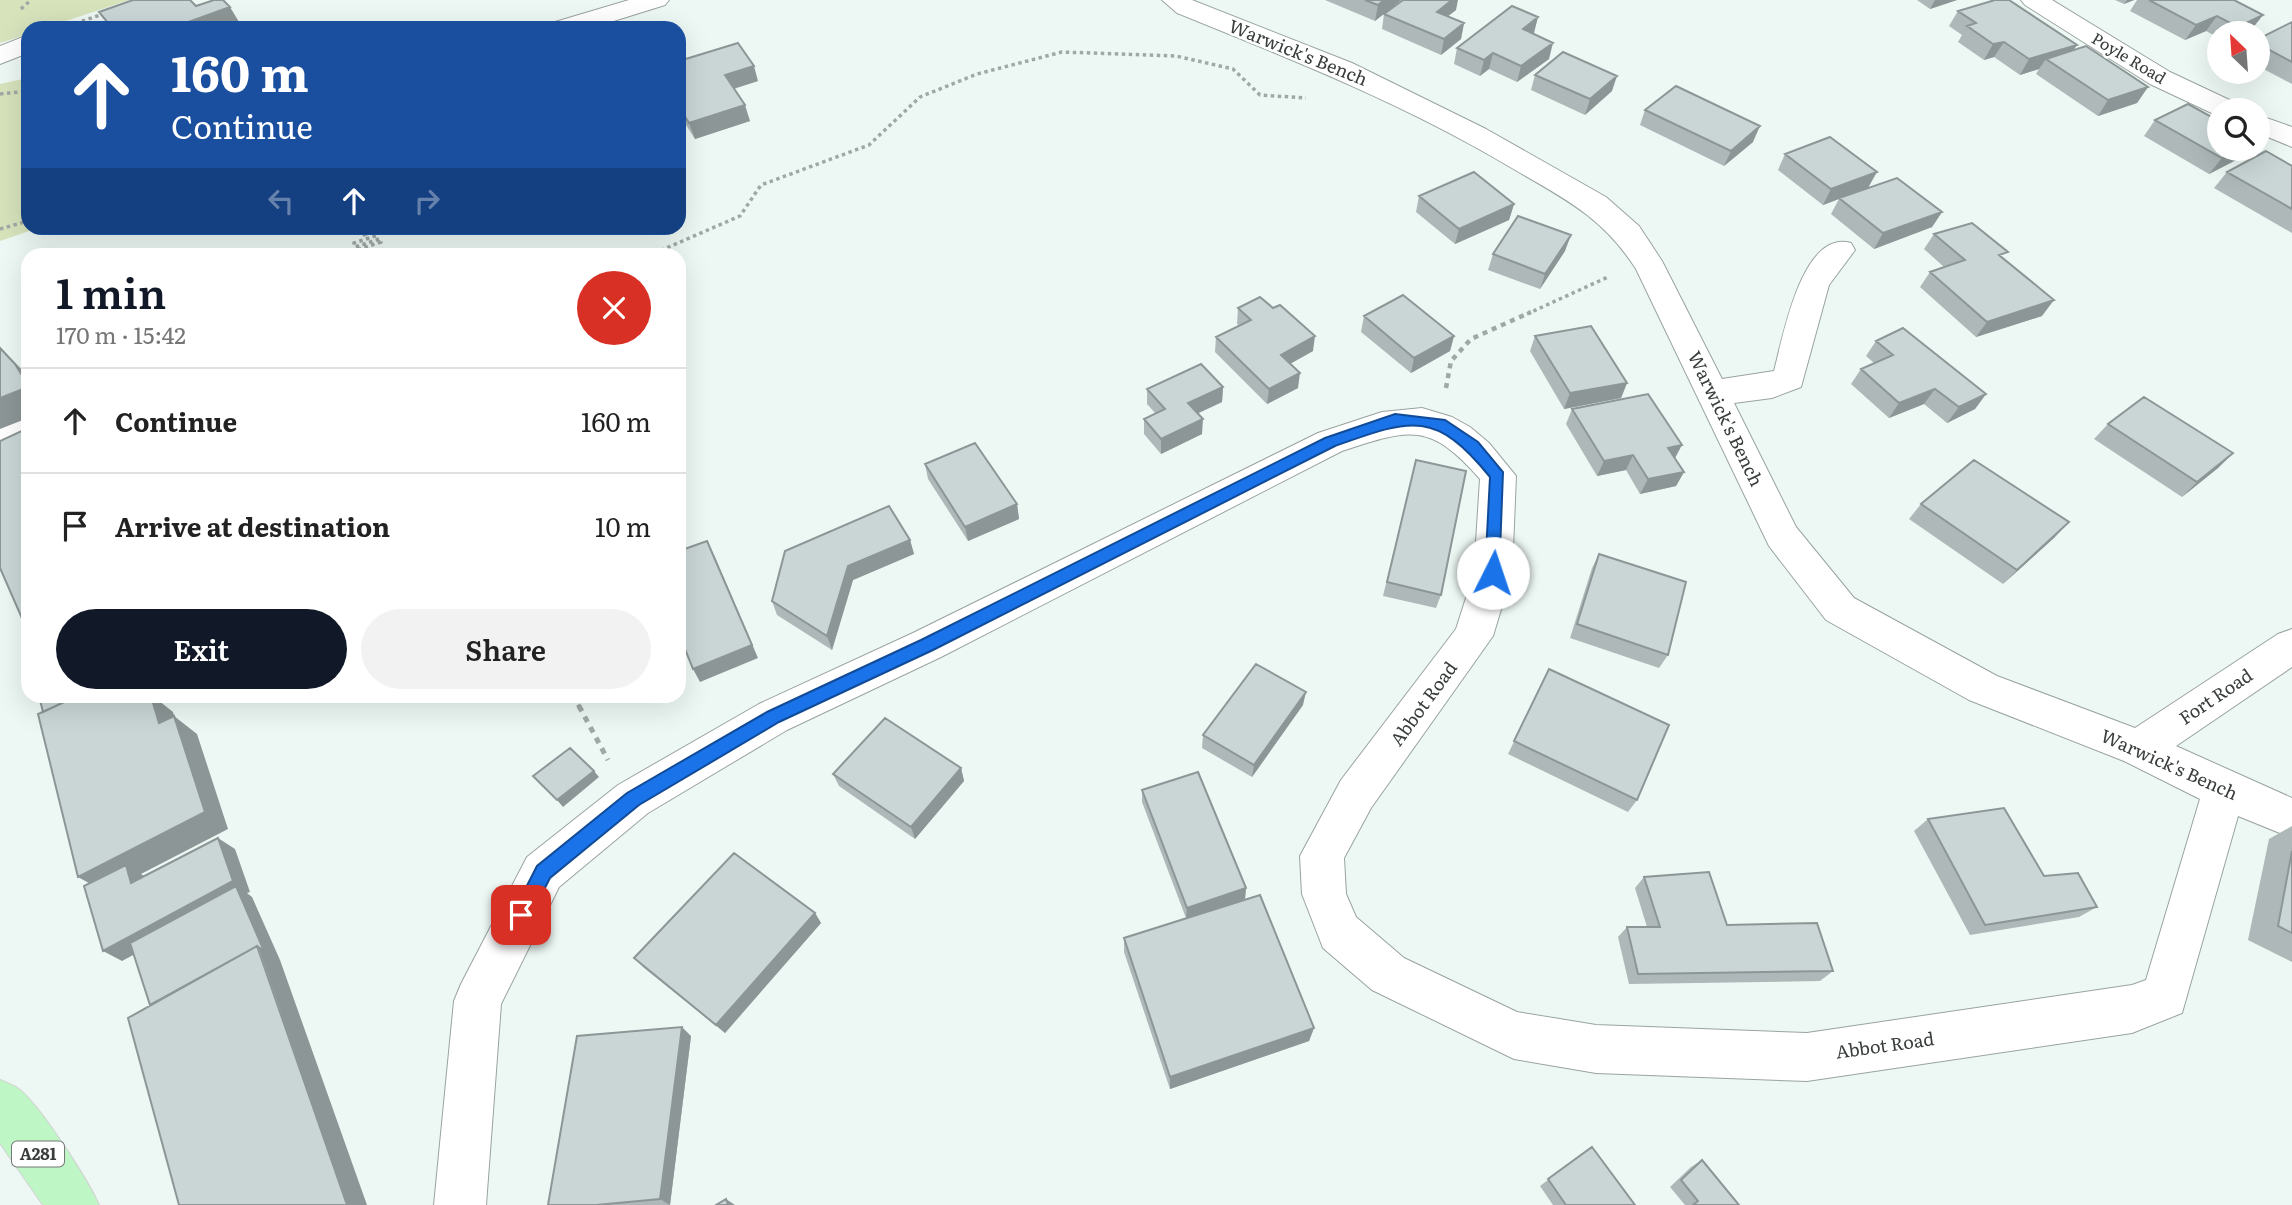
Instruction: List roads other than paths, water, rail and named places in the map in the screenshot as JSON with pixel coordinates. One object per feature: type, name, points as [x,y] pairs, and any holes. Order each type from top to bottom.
[{"type":"main road","name":"A281","points":[[0,1105],[22,1131],[73,1205]]},
{"type":"street","points":[[587,21],[656,0]]},
{"type":"street","name":"Warwick's Bench","points":[[1175,0],[1186,8],[1342,69],[1476,135],[1595,204],[1628,233],[1651,268],[1782,536],[1840,609],[1983,688],[2140,748],[2224,790],[2292,818]]},
{"type":"street","name":"Poyle Road","points":[[2034,0],[2160,78],[2207,100]]},
{"type":"street","points":[[0,56],[21,46]]},
{"type":"street","points":[[0,77],[21,72]]},
{"type":"street","points":[[2270,128],[2292,138]]},
{"type":"street","points":[[1712,393],[1772,386],[1789,378],[1814,283],[1840,250]]},
{"type":"street","name":"Abbot Road","points":[[460,1205],[478,1001],[543,872],[633,799],[773,717],[927,645],[1330,442],[1395,419],[1440,424],[1473,446],[1498,476],[1493,573],[1473,636],[1356,794],[1322,856],[1324,894],[1339,932],[1388,974],[1514,1035],[1596,1049],[1807,1057],[2132,1009],[2165,996],[2224,790]]},
{"type":"street","points":[[0,440],[21,431]]},
{"type":"street","name":"Fort Road","points":[[2140,748],[2292,646]]}]
